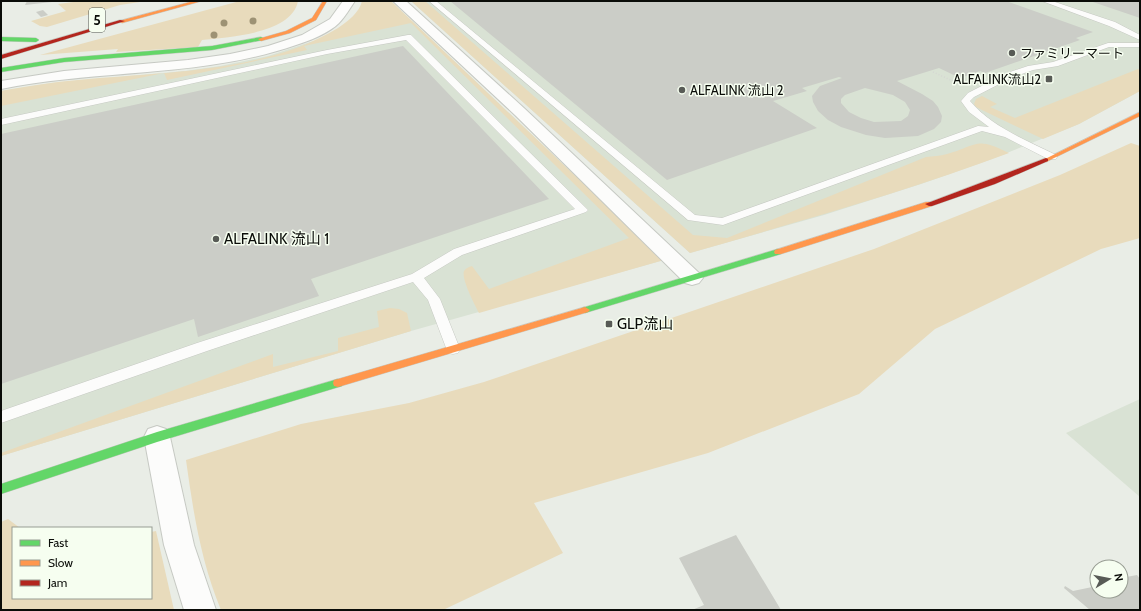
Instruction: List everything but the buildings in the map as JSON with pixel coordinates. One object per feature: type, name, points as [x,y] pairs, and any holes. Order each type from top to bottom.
[{"type":"street","name":"5","points":[[1,48],[168,1]]},
{"type":"street","name":"5","points":[[1,57],[138,16],[200,1]]},
{"type":"street","points":[[1,70],[74,58],[204,50],[248,43],[265,39],[302,25],[322,10],[325,1]]},
{"type":"street","points":[[1,85],[85,72],[186,65],[251,54],[286,45],[314,34],[337,19],[350,1]]},
{"type":"street","points":[[399,1],[520,112],[692,278]]},
{"type":"street","points":[[1,39],[49,39],[78,34]]},
{"type":"street","points":[[1,489],[157,437],[692,278],[916,209],[992,182],[1052,157],[1140,114]]},
{"type":"street","points":[[157,437],[179,545],[200,610]]},
{"type":"lane","points":[[432,1],[692,218],[723,222],[981,128],[1009,135]]},
{"type":"lane","points":[[1044,1],[1112,24],[1139,36]]},
{"type":"lane","points":[[1,122],[327,52],[408,37],[582,210],[458,252],[416,277],[202,347],[1,417]]},
{"type":"lane","points":[[1052,157],[1009,135],[971,110],[965,101],[971,95],[1010,75],[1031,68],[1055,64],[1108,45],[1140,45]]},
{"type":"lane","points":[[416,277],[434,299],[453,349]]},
{"type":"shaded area","points":[[81,1],[147,1],[120,5],[47,27],[40,26],[31,21],[66,11],[58,4]]},
{"type":"shaded area","points":[[240,1],[298,1],[293,12],[284,21],[272,27],[258,32],[242,35],[202,40],[198,47],[116,52],[118,49],[40,55]]},
{"type":"shaded area","points":[[362,1],[391,1],[664,260],[479,313],[469,292],[464,275],[464,271],[472,266],[489,289],[629,238],[411,23],[304,46],[307,50],[167,80],[164,73],[212,68],[278,54],[309,43],[338,28],[356,13]]},
{"type":"shaded area","points":[[411,1],[1140,1],[1140,91],[1079,124],[992,159],[921,184],[824,215],[690,253]]},
{"type":"shaded area","points":[[411,1],[425,1],[693,235],[727,238],[926,157],[947,154],[972,145],[983,143],[1009,153],[891,194],[690,253]]},
{"type":"shaded area","name":"ALFALINK 流山 1","points":[[412,21],[664,260],[411,331],[1,456],[1,91],[52,83],[185,71],[220,66],[268,56],[310,42]]},
{"type":"shaded area","points":[[1138,69],[1140,70],[1140,91],[1079,124],[1043,139],[976,107],[974,104],[976,99],[982,96],[997,104],[990,107],[1015,118]]},
{"type":"shaded area","points":[[163,73],[1,106],[1,91],[69,81]]},
{"type":"shaded area","points":[[1131,143],[1140,146],[1140,238],[1101,249],[935,329],[859,394],[708,453],[534,503],[563,553],[443,610],[221,610],[203,555],[186,460],[301,424],[409,403],[484,382],[874,249],[1060,175]]},
{"type":"shaded area","points":[[390,308],[399,309],[407,313],[411,331],[1,456],[1,453],[273,354],[273,367],[338,351],[338,338],[379,327],[377,311]]},
{"type":"shaded area","points":[[1140,399],[1140,497],[1066,433]]},
{"type":"shaded area","points":[[8,519],[19,527],[12,527],[12,599],[152,599],[152,532],[156,531],[174,610],[1,610],[1,522]]},
{"type":"traffic: fast","points":[[1,39],[36,40]]},
{"type":"traffic: fast","points":[[1,70],[64,60],[212,48],[261,39]]},
{"type":"traffic: fast","points":[[585,310],[778,252]]},
{"type":"traffic: fast","points":[[1,489],[157,437],[338,383]]},
{"type":"traffic: slow","points":[[122,21],[200,1]]},
{"type":"traffic: slow","points":[[261,39],[288,32],[314,19],[325,1]]},
{"type":"traffic: slow","points":[[1046,160],[1140,114]]},
{"type":"traffic: slow","points":[[778,252],[929,204]]},
{"type":"traffic: slow","points":[[338,383],[585,310]]},
{"type":"traffic: jam","points":[[1,57],[122,21]]},
{"type":"traffic: jam","points":[[929,204],[992,182],[1046,160]]},
{"type":"place","name":"ファミリーマート","points":[[1012,53]]},
{"type":"place","name":"ALFALINK流山2","points":[[1049,79]]},
{"type":"place","name":"ALFALINK 流山 2","points":[[682,90]]},
{"type":"place","name":"ALFALINK 流山 1","points":[[216,239]]},
{"type":"place","name":"GLP流山","points":[[609,324]]}]
